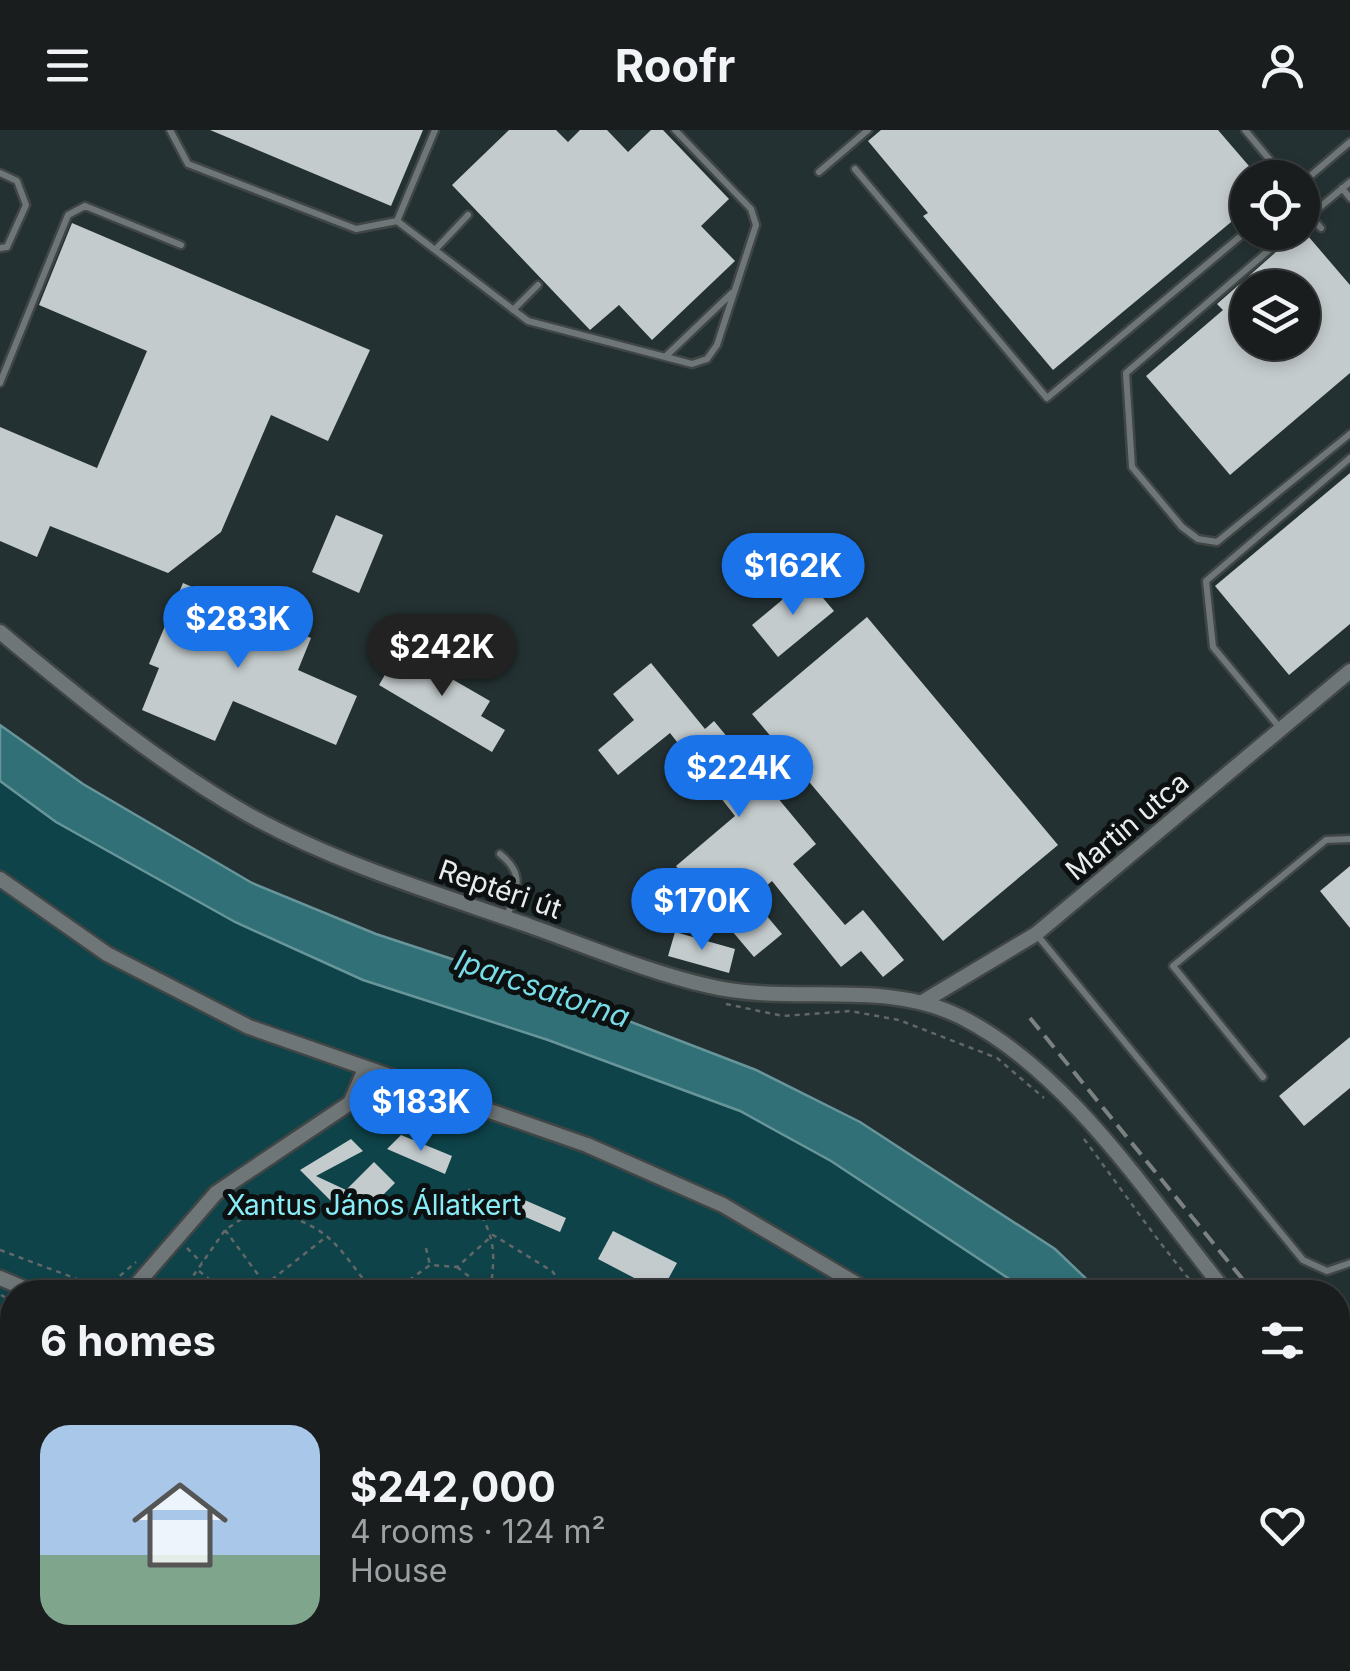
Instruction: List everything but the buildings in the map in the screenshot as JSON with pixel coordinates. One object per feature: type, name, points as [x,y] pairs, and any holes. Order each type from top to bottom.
[{"type":"street","name":"Reptéri út","points":[[0,632],[170,765],[249,814],[365,869],[708,986],[767,996],[879,996],[924,1002],[962,1017],[1019,1053],[1062,1093],[1216,1280]]},
{"type":"street","name":"Martin utca","points":[[924,1002],[1036,934],[1350,671]]},
{"type":"street","points":[[0,879],[107,954],[186,996],[301,1048],[587,1144],[723,1206],[849,1280]]},
{"type":"street","points":[[140,1280],[216,1193],[350,1103],[365,1070]]},
{"type":"lane","points":[[170,130],[188,164],[356,229],[397,221],[528,321],[692,364],[706,359],[717,345],[756,216],[675,130]]},
{"type":"lane","points":[[397,221],[435,130]]},
{"type":"lane","points":[[819,172],[868,130]]},
{"type":"lane","points":[[1245,130],[1270,160]]},
{"type":"lane","points":[[1320,168],[1350,142]]},
{"type":"lane","points":[[856,168],[1047,398],[1230,245]]},
{"type":"lane","points":[[0,173],[18,181],[26,205],[7,247],[0,248]]},
{"type":"lane","points":[[1320,207],[1350,182]]},
{"type":"lane","points":[[1342,188],[1350,198]]},
{"type":"lane","points":[[0,382],[68,215],[85,206],[181,246]]},
{"type":"lane","points":[[435,250],[468,215]]},
{"type":"lane","points":[[1269,250],[1126,373],[1132,468],[1182,527],[1198,539],[1218,542],[1350,434]]},
{"type":"lane","points":[[513,310],[538,285]]},
{"type":"lane","points":[[664,358],[735,290]]},
{"type":"lane","points":[[1281,728],[1214,648],[1206,580],[1350,458]]},
{"type":"lane","points":[[1263,1077],[1173,966],[1326,840],[1350,839]]},
{"type":"lane","points":[[500,854],[517,867],[520,878],[506,918]]},
{"type":"lane","points":[[1036,934],[1303,1260],[1326,1271],[1350,1262]]},
{"type":"path","points":[[469,1189],[493,1234],[496,1253],[492,1280]]},
{"type":"path","points":[[190,1280],[224,1230],[258,1208],[305,1219],[328,1236],[363,1280]]},
{"type":"path","points":[[224,1230],[263,1280]]},
{"type":"path","points":[[457,1267],[493,1234]]},
{"type":"path","points":[[493,1234],[552,1270],[559,1280]]},
{"type":"path","points":[[271,1280],[328,1236]]},
{"type":"path","points":[[426,1248],[430,1265]]},
{"type":"path","points":[[410,1280],[430,1265],[457,1267],[474,1280]]},
{"type":"path","points":[[197,1270],[210,1280]]},
{"type":"shaded area","points":[[0,130],[1350,130],[1350,1280],[1087,1280],[1055,1249],[756,1070],[561,995],[376,934],[252,883],[83,784],[0,725]]},
{"type":"green space","name":"Xantus János Állatkert","points":[[0,781],[56,822],[235,922],[363,980],[548,1040],[740,1111],[831,1161],[1011,1280],[0,1280]]},
{"type":"water","name":"Iparcsatorna","points":[[0,725],[83,784],[252,883],[376,934],[561,995],[756,1070],[860,1122],[1055,1249],[1087,1280],[1011,1280],[831,1161],[740,1111],[548,1040],[363,980],[235,922],[56,822],[0,781]]},
{"type":"railway","points":[[1030,1018],[1243,1280]]}]
